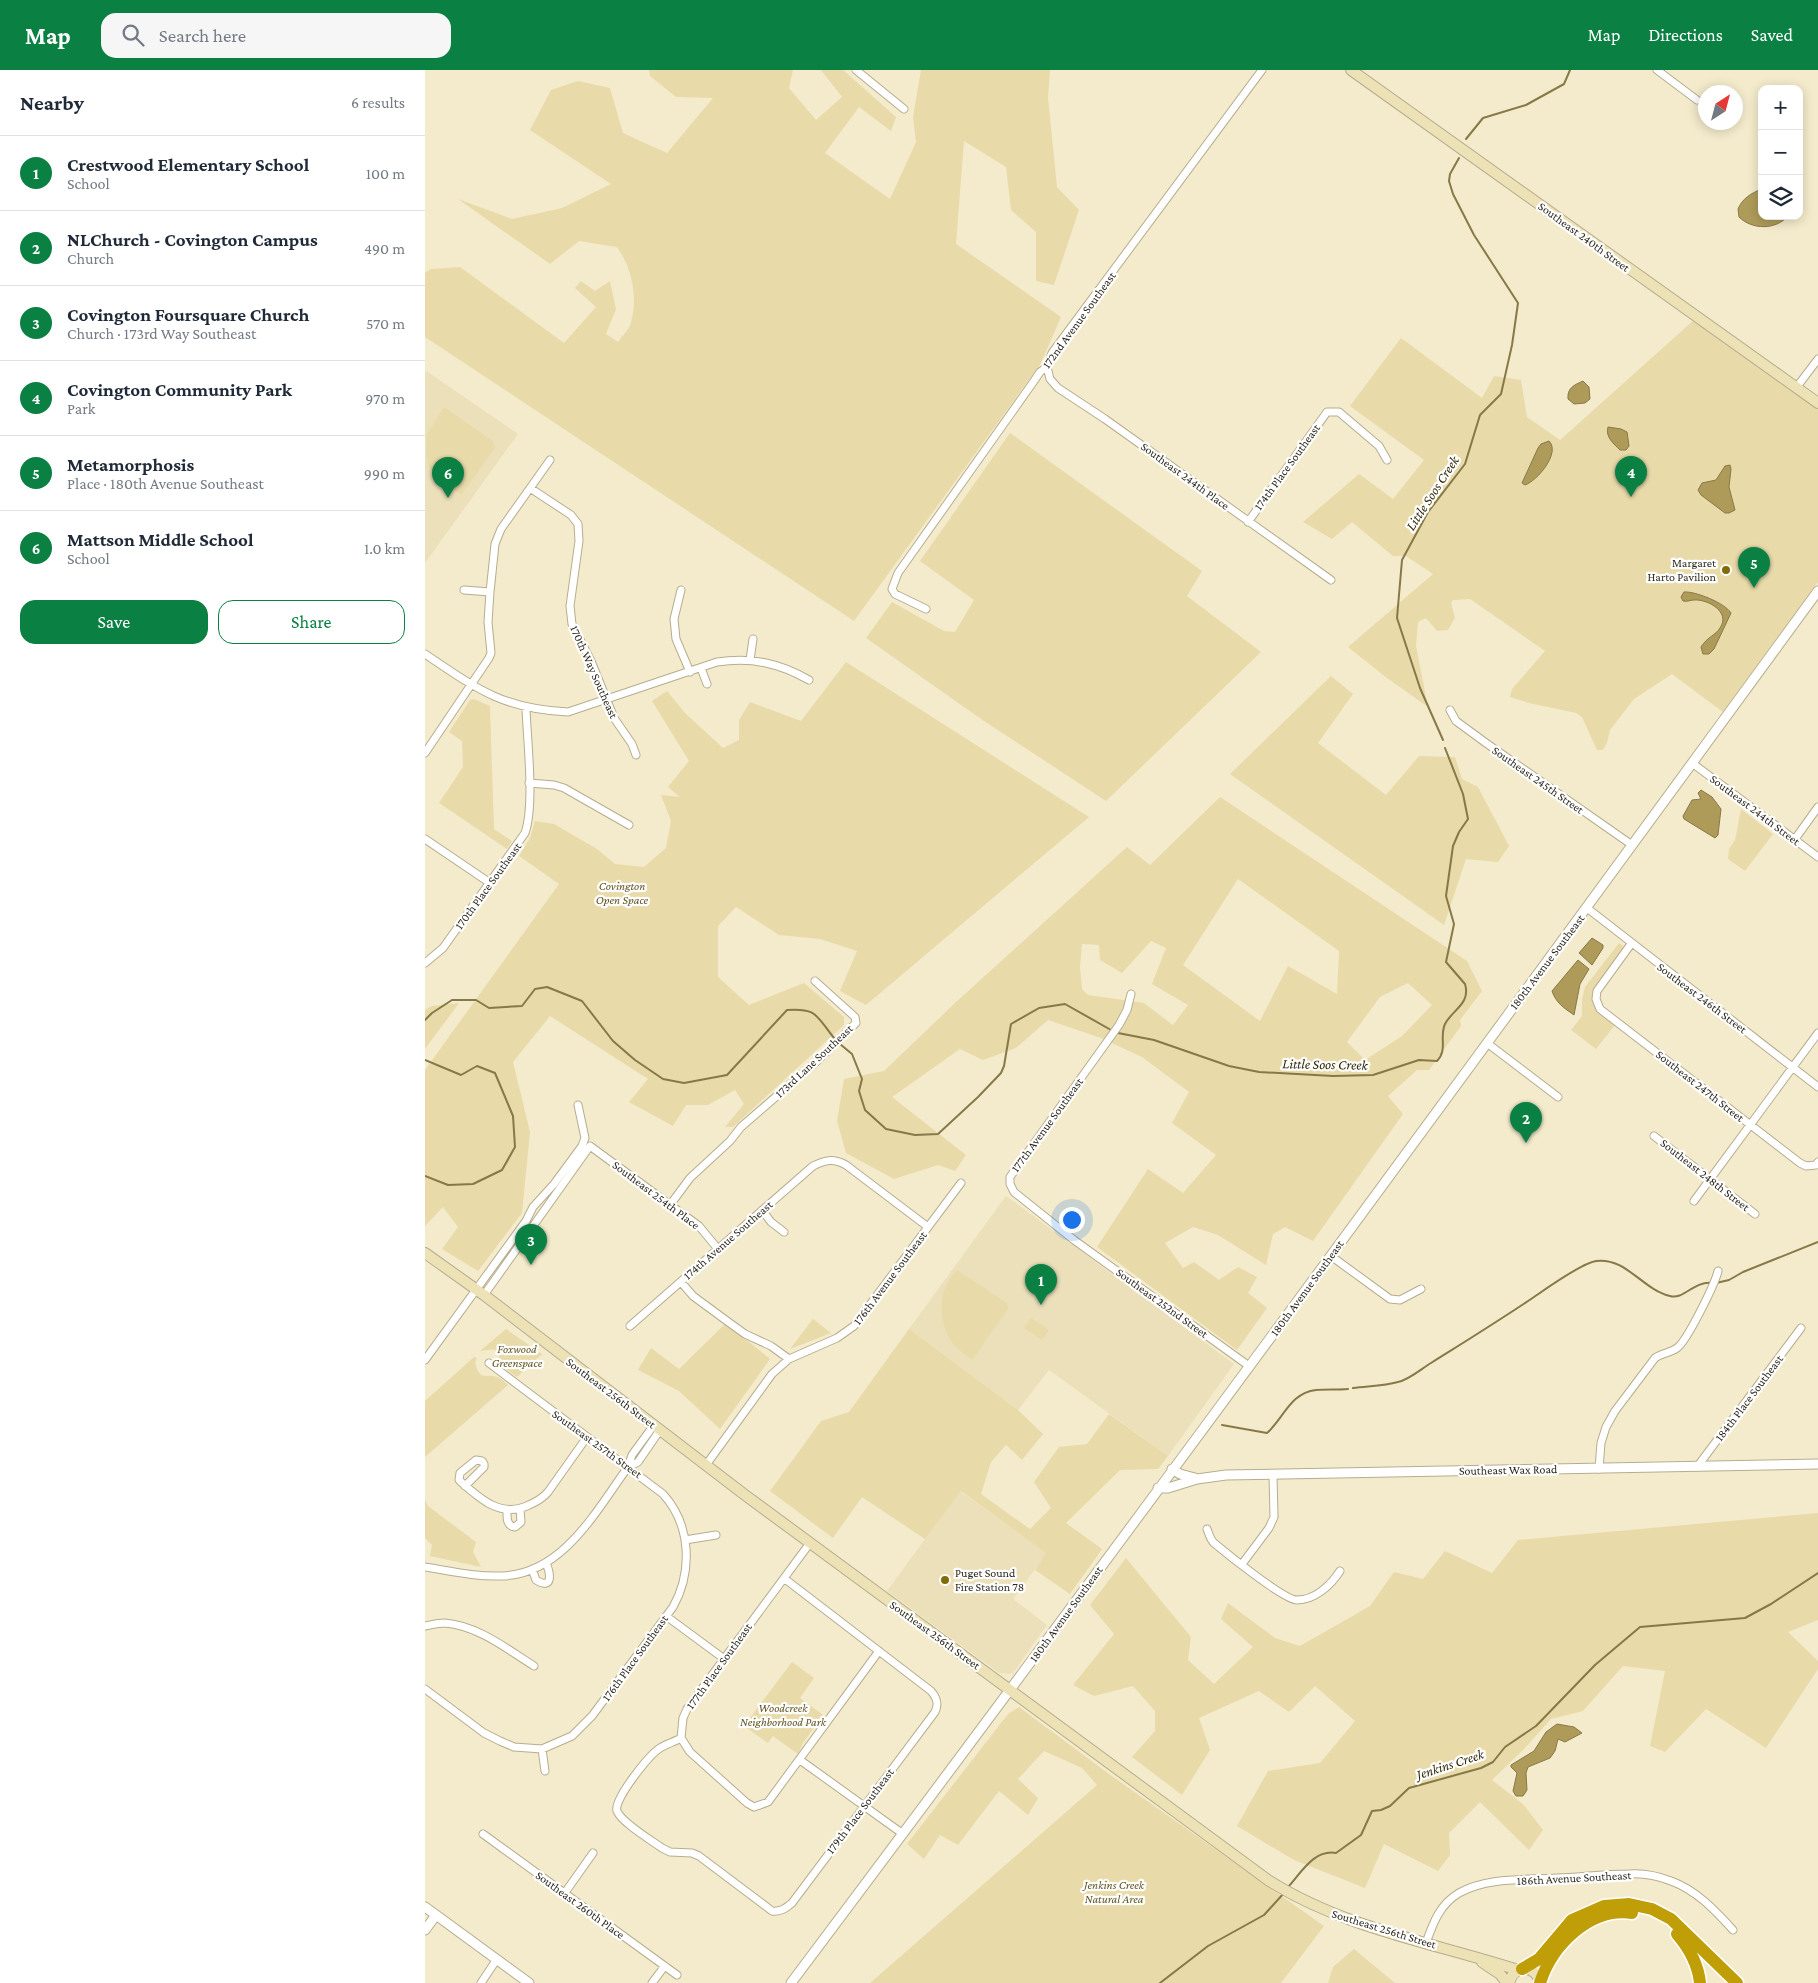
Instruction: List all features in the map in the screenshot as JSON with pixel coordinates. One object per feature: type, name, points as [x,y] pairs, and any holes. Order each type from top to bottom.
[{"type":"highway","points":[[1520,1969],[1539,1958],[1572,1920],[1604,1906],[1629,1904],[1652,1909],[1671,1919],[1737,1983]]},
{"type":"highway","points":[[1540,1983],[1550,1961],[1575,1932],[1594,1919],[1629,1912],[1658,1920],[1677,1934],[1692,1954],[1698,1971],[1699,1983]]},
{"type":"main road","name":"Southeast 240th Street","points":[[1351,70],[1818,403]]},
{"type":"main road","name":"Southeast 256th Street","points":[[425,1253],[810,1543],[1284,1891],[1351,1921],[1477,1959],[1520,1969]]},
{"type":"main road","name":"Southeast 256th Street","points":[[1477,1959],[1500,1974],[1508,1983]]},
{"type":"main road","points":[[1508,1983],[1510,1977],[1520,1969],[1532,1970],[1540,1983]]},
{"type":"street","points":[[856,70],[904,109]]},
{"type":"street","name":"172nd Avenue Southeast","points":[[926,610],[895,594],[891,589],[893,581],[1040,372],[1047,367],[1052,353],[1262,70]]},
{"type":"street","points":[[1657,70],[1697,100]]},
{"type":"street","points":[[1796,388],[1818,359]]},
{"type":"street","name":"Southeast 244th Place","points":[[1047,367],[1050,379],[1058,388],[1092,410],[1331,580]]},
{"type":"street","name":"174th Place Southeast","points":[[1248,522],[1327,412],[1339,412],[1379,446],[1387,460]]},
{"type":"street","points":[[426,749],[472,685],[491,653],[488,622],[497,538],[550,460]]},
{"type":"street","name":"170th Way Southeast","points":[[531,488],[571,515],[577,524],[579,541],[570,606],[572,624],[591,661],[614,718],[632,744],[636,755]]},
{"type":"street","points":[[464,590],[490,592]]},
{"type":"street","points":[[681,590],[674,619],[676,639],[690,672]]},
{"type":"street","name":"180th Avenue Southeast","points":[[791,1983],[1011,1691],[1158,1488],[1587,908],[1818,590]]},
{"type":"street","points":[[751,660],[753,639]]},
{"type":"street","points":[[425,654],[472,685],[502,701],[526,708],[568,712],[717,662],[751,660],[781,666],[809,680]]},
{"type":"street","points":[[701,668],[707,684]]},
{"type":"street","name":"170th Place Southeast","points":[[425,963],[443,948],[525,833],[528,824],[529,784],[526,708]]},
{"type":"street","name":"Southeast 245th Street","points":[[1450,710],[1451,716],[1456,721],[1478,738],[1632,846]]},
{"type":"street","name":"Southeast 244th Street","points":[[1692,763],[1818,857]]},
{"type":"street","points":[[529,784],[554,785],[564,788],[629,825]]},
{"type":"street","points":[[1795,839],[1818,807]]},
{"type":"street","points":[[425,839],[490,883]]},
{"type":"street","name":"Southeast 246th Street","points":[[1587,908],[1631,944],[1818,1087]]},
{"type":"street","name":"Southeast 247th Street","points":[[1631,944],[1597,991],[1596,1000],[1600,1009],[1800,1163],[1810,1166],[1818,1162]]},
{"type":"street","name":"173rd Lane Southeast","points":[[670,1205],[689,1178],[730,1141],[741,1127],[816,1062],[856,1024],[855,1017],[815,981]]},
{"type":"street","name":"177th Avenue Southeast","points":[[1074,1240],[1014,1192],[1010,1184],[1011,1177],[1119,1025],[1127,1010],[1131,994]]},
{"type":"street","points":[[1694,1201],[1818,1033]]},
{"type":"street","points":[[1487,1043],[1558,1097]]},
{"type":"street","points":[[425,1360],[480,1293],[533,1207],[554,1184],[582,1146],[585,1138],[578,1105]]},
{"type":"street","name":"Southeast 248th Street","points":[[1654,1136],[1755,1214]]},
{"type":"street","name":"Southeast 254th Place","points":[[480,1293],[591,1146],[699,1226],[718,1249]]},
{"type":"street","name":"174th Avenue Southeast","points":[[629,1326],[813,1166],[822,1161],[838,1161],[845,1165],[928,1227]]},
{"type":"street","name":"176th Avenue Southeast","points":[[706,1465],[772,1374],[789,1359],[837,1338],[854,1326],[961,1183]]},
{"type":"street","points":[[762,1210],[771,1222],[784,1232]]},
{"type":"street","name":"Southeast 252nd Street","points":[[1074,1240],[1249,1366]]},
{"type":"street","points":[[1331,1256],[1392,1300],[1400,1300],[1421,1289]]},
{"type":"street","points":[[1599,1469],[1601,1444],[1611,1418],[1655,1358],[1661,1353],[1677,1348],[1701,1312],[1718,1272]]},
{"type":"street","points":[[681,1282],[693,1296],[745,1334],[771,1346],[789,1359]]},
{"type":"street","name":"184th Place Southeast","points":[[1697,1467],[1801,1328]]},
{"type":"street","name":"Southeast 257th Street","points":[[489,1363],[657,1487],[669,1500],[675,1511],[685,1540]]},
{"type":"street","points":[[425,1567],[474,1575],[503,1576],[523,1573],[546,1563],[571,1544],[628,1467],[638,1462],[657,1428]]},
{"type":"street","points":[[465,1486],[491,1505],[507,1510],[520,1509],[544,1497],[587,1437]]},
{"type":"street","name":"Southeast Wax Road","points":[[1158,1488],[1168,1488],[1197,1479],[1227,1475],[1818,1464]]},
{"type":"street","name":"Southeast Wax Road","points":[[1173,1469],[1187,1477],[1197,1479]]},
{"type":"street","points":[[1242,1564],[1269,1528],[1274,1517],[1273,1475]]},
{"type":"street","points":[[507,1510],[508,1522],[511,1526],[515,1527],[521,1522],[520,1509]]},
{"type":"street","points":[[1207,1529],[1213,1542],[1285,1596],[1296,1600],[1318,1593],[1333,1582],[1340,1571]]},
{"type":"street","points":[[685,1540],[716,1535]]},
{"type":"street","name":"176th Place Southeast","points":[[542,1749],[572,1736],[592,1716],[666,1616],[678,1597],[685,1574],[687,1563],[685,1540]]},
{"type":"street","name":"177th Place Southeast","points":[[681,1738],[683,1718],[687,1709],[810,1543]]},
{"type":"street","points":[[532,1569],[536,1580],[541,1583],[547,1582],[551,1576],[546,1563]]},
{"type":"street","points":[[681,1738],[690,1752],[747,1803],[754,1807],[768,1802],[879,1651],[785,1579]]},
{"type":"street","points":[[666,1616],[723,1658]]},
{"type":"street","points":[[425,1626],[443,1623],[463,1626],[485,1636],[534,1666]]},
{"type":"street","name":"179th Place Southeast","points":[[681,1738],[660,1748],[651,1756],[619,1799],[617,1808],[621,1817],[662,1848],[670,1852],[692,1853],[699,1856],[772,1911],[781,1911],[792,1903],[935,1712],[937,1700],[931,1691],[879,1651]]},
{"type":"street","points":[[425,1689],[484,1733],[514,1747],[542,1749],[545,1771]]},
{"type":"street","points":[[800,1760],[903,1834]]},
{"type":"street","name":"Southeast 260th Place","points":[[483,1834],[677,1975]]},
{"type":"street","points":[[564,1894],[593,1853]]},
{"type":"street","name":"186th Avenue Southeast","points":[[1426,1943],[1433,1923],[1442,1909],[1459,1893],[1475,1887],[1505,1882],[1630,1874],[1659,1877],[1687,1888],[1705,1902],[1733,1930]]},
{"type":"street","points":[[425,1907],[529,1983]]},
{"type":"street","points":[[425,1930],[436,1915]]},
{"type":"street","points":[[481,1983],[497,1959]]},
{"type":"street","points":[[651,1983],[664,1966]]},
{"type":"shaded area","points":[[1758,191],[1758,220],[1784,220],[1764,227],[1744,221],[1739,217],[1738,209],[1744,199]]},
{"type":"shaded area","points":[[425,370],[518,434],[425,563]]},
{"type":"shaded area","points":[[1583,381],[1589,387],[1590,399],[1585,403],[1574,404],[1568,399],[1569,392],[1574,386]]},
{"type":"shaded area","points":[[1608,427],[1627,432],[1629,446],[1626,450],[1620,450],[1611,440],[1607,431]]},
{"type":"shaded area","points":[[1549,441],[1552,446],[1550,459],[1541,472],[1525,485],[1522,483],[1538,448],[1541,444]]},
{"type":"shaded area","points":[[1730,465],[1729,487],[1735,510],[1725,513],[1701,495],[1698,490],[1702,483],[1716,480],[1725,466]]},
{"type":"shaded area","points":[[1684,592],[1695,593],[1709,598],[1723,605],[1731,613],[1714,649],[1709,654],[1703,654],[1701,647],[1720,628],[1723,617],[1716,608],[1706,602],[1700,600],[1683,601],[1681,597]]},
{"type":"shaded area","points":[[1701,790],[1712,797],[1721,809],[1718,835],[1715,838],[1684,819],[1683,816],[1692,800],[1701,799],[1698,793]]},
{"type":"shaded area","points":[[1592,938],[1603,945],[1603,948],[1592,965],[1579,953]]},
{"type":"shaded area","points":[[1578,960],[1589,969],[1580,984],[1574,1015],[1558,1002],[1552,991]]},
{"type":"shaded area","points":[[1006,1196],[1234,1364],[1168,1456],[1049,1370],[1018,1410],[909,1329]]},
{"type":"shaded area","points":[[960,1491],[1047,1553],[1013,1599],[1047,1625],[1013,1673],[999,1673],[887,1591]]},
{"type":"shaded area","points":[[1557,1724],[1574,1727],[1582,1733],[1565,1742],[1558,1739],[1555,1751],[1550,1758],[1528,1767],[1526,1773],[1527,1790],[1523,1796],[1516,1796],[1513,1791],[1517,1773],[1511,1765],[1534,1751],[1546,1732]]},
{"type":"green space","points":[[649,70],[793,70],[789,88],[816,120],[842,97],[821,70],[843,70],[896,117],[891,131],[859,107],[825,153],[890,199],[916,142],[913,117],[921,70],[1050,70],[1048,98],[1057,187],[1079,210],[1054,285],[1036,281],[1036,232],[1011,210],[1006,167],[964,141],[956,244],[1061,317],[1041,363],[854,621],[425,337],[425,273],[431,269],[460,267],[564,343],[596,307],[575,288],[581,281],[595,291],[610,281],[616,309],[606,334],[618,342],[630,325],[634,293],[627,264],[617,247],[579,241],[550,264],[458,199],[512,219],[562,208],[611,184],[530,130],[551,90],[578,81],[610,88],[623,133],[667,153],[713,98],[676,97],[650,76]]},
{"type":"green space","points":[[1694,320],[1818,408],[1818,582],[1723,712],[1672,674],[1634,699],[1610,730],[1603,750],[1597,750],[1582,717],[1576,713],[1510,697],[1512,689],[1545,651],[1470,599],[1453,600],[1451,603],[1455,618],[1448,630],[1437,631],[1426,618],[1418,622],[1416,646],[1428,707],[1348,647],[1433,574],[1406,556],[1393,556],[1352,522],[1332,539],[1303,522],[1359,474],[1393,499],[1424,460],[1350,406],[1401,338],[1482,398],[1494,376],[1521,380],[1527,417],[1560,440]]},
{"type":"green space","points":[[444,407],[493,441],[495,448],[461,495],[440,479],[428,466],[426,451],[427,434]]},
{"type":"green space","points":[[1010,433],[1202,571],[1187,596],[1261,652],[1106,801],[981,719],[866,638],[892,602],[944,631],[955,632],[974,600],[920,561]]},
{"type":"green space","name":"Covington Open Space","points":[[846,662],[1089,817],[866,1005],[840,991],[857,951],[820,939],[779,935],[736,907],[718,926],[718,977],[749,1005],[804,983],[844,1017],[844,1025],[733,1127],[725,1127],[744,1104],[735,1090],[708,1105],[686,1105],[673,1126],[629,1102],[648,1079],[550,1016],[513,1062],[530,1132],[522,1213],[478,1271],[442,1249],[458,1227],[443,1207],[425,1226],[425,1070],[559,884],[519,856],[530,838],[535,821],[554,824],[597,849],[615,864],[644,867],[666,848],[671,821],[661,795],[680,797],[668,787],[689,761],[652,701],[667,691],[685,713],[723,748],[739,740],[739,720],[750,702],[801,721]]},
{"type":"green space","points":[[1331,676],[1353,694],[1318,743],[1386,795],[1419,756],[1455,757],[1462,779],[1478,787],[1509,846],[1498,862],[1466,859],[1444,925],[1230,774]]},
{"type":"green space","points":[[474,699],[490,706],[494,829],[512,841],[507,849],[439,803],[463,767],[462,741],[449,732],[470,700]]},
{"type":"green space","points":[[1220,797],[1467,961],[1482,991],[1460,1020],[1461,1026],[1429,1070],[1417,1070],[1388,1096],[1403,1114],[1313,1241],[1285,1227],[1273,1234],[1266,1265],[1218,1235],[1193,1227],[1165,1243],[1183,1268],[1194,1262],[1219,1280],[1238,1267],[1257,1277],[1248,1293],[1267,1308],[1237,1350],[1097,1247],[1148,1169],[1183,1193],[1216,1155],[1172,1123],[1189,1092],[1142,1057],[1101,1038],[1048,1020],[1016,1048],[983,1060],[960,1049],[892,1097],[966,1155],[955,1171],[938,1165],[894,1179],[846,1153],[837,1121],[844,1079],[884,1071],[955,1003],[1127,847],[1150,865]],"holes":[[[1238,879],[1339,951],[1337,994],[1288,966],[1260,1021],[1183,965]],[[1151,941],[1166,948],[1152,984],[1188,1005],[1173,1025],[1144,1003],[1088,995],[1082,989],[1080,968],[1082,944],[1099,945],[1100,960],[1122,973]],[[1408,983],[1432,1005],[1402,1036],[1365,1060],[1347,1042],[1380,997]]]},
{"type":"green space","points":[[1741,809],[1773,834],[1745,871],[1728,859],[1729,849],[1735,840]]},
{"type":"green space","points":[[1619,943],[1623,946],[1622,950],[1594,988],[1594,1006],[1600,1014],[1615,1025],[1596,1049],[1571,1030],[1582,1016],[1582,1000],[1585,987]]},
{"type":"green space","points":[[459,1003],[425,1049],[425,1010],[432,1006]]},
{"type":"green space","points":[[957,1270],[1007,1303],[1008,1309],[972,1360],[952,1342],[943,1318],[943,1293]]},
{"type":"green space","points":[[1031,1318],[1049,1330],[1042,1340],[1024,1328]]},
{"type":"green space","points":[[813,1319],[831,1333],[790,1349]]},
{"type":"green space","points":[[726,1323],[770,1359],[720,1429],[679,1391],[638,1370],[651,1348],[679,1369]]},
{"type":"green space","name":"Foxwood Greenspace","points":[[506,1329],[542,1354],[517,1377],[505,1368],[497,1351],[480,1351]]},
{"type":"green space","points":[[909,1329],[1018,1410],[1043,1434],[1022,1460],[1006,1445],[991,1462],[981,1494],[1030,1529],[1051,1508],[1034,1482],[1059,1447],[1087,1444],[1109,1414],[1168,1456],[1158,1469],[1120,1470],[1066,1523],[1102,1549],[1070,1594],[1035,1570],[1046,1553],[961,1491],[925,1539],[862,1497],[833,1538],[770,1491],[821,1421],[849,1412]]},
{"type":"green space","name":"Foxwood Greenspace","points":[[474,1357],[477,1358],[475,1363],[481,1375],[493,1376],[503,1380],[508,1385],[425,1457],[425,1401]]},
{"type":"green space","points":[[425,1499],[428,1506],[476,1542],[473,1552],[481,1567],[430,1556],[432,1545],[425,1538]]},
{"type":"green space","points":[[1818,1513],[1818,1620],[1788,1632],[1818,1661],[1818,1669],[1766,1748],[1706,1709],[1665,1752],[1650,1746],[1665,1671],[1623,1666],[1583,1711],[1551,1719],[1492,1780],[1523,1804],[1543,1830],[1529,1850],[1480,1802],[1449,1833],[1450,1855],[1438,1871],[1384,1844],[1365,1888],[1294,1860],[1237,1826],[1268,1771],[1320,1763],[1355,1721],[1315,1686],[1289,1712],[1259,1691],[1199,1718],[1210,1750],[1182,1795],[1132,1757],[1155,1731],[1155,1711],[1133,1686],[1094,1696],[1073,1685],[1114,1634],[1090,1605],[1126,1558],[1191,1637],[1188,1660],[1214,1684],[1253,1647],[1221,1619],[1228,1603],[1275,1638],[1300,1646],[1370,1606],[1394,1572],[1423,1579],[1445,1551],[1492,1573],[1518,1540]]},
{"type":"green space","name":"Woodcreek Neighborhood Park","points":[[792,1662],[814,1678],[800,1698],[823,1715],[803,1743],[798,1754],[773,1736],[768,1743],[744,1726]]},
{"type":"green space","name":"Jenkins Creek Natural Area","points":[[1019,1707],[1109,1774],[1324,1926],[1281,1983],[870,1983],[1097,1785],[1082,1768],[1044,1751],[1018,1779],[1038,1798],[1028,1815],[999,1791],[958,1845],[940,1835],[924,1859],[907,1844],[1008,1714]]},
{"type":"green space","points":[[1354,1949],[1395,1983],[1328,1983],[1333,1967]]},
{"type":"waterway","name":"Little Soos Creek","points":[[1466,139],[1483,118],[1526,105],[1564,84],[1570,70]]},
{"type":"waterway","name":"Little Soos Creek","points":[[1443,740],[1420,688],[1397,618],[1402,560],[1428,512],[1465,464],[1480,415],[1501,394],[1512,345],[1518,303],[1474,235],[1453,194],[1449,181],[1450,174],[1459,158]]},
{"type":"waterway","name":"Little Soos Creek","points":[[1118,1033],[1154,1040],[1229,1066],[1259,1072],[1333,1076],[1373,1075],[1419,1060],[1437,1061],[1443,1048],[1443,1029],[1445,1024],[1463,1002],[1466,991],[1465,984],[1446,962],[1454,924],[1446,896],[1453,846],[1459,832],[1468,819],[1463,794],[1445,748]]},
{"type":"waterway","name":"Little Soos Creek","points":[[425,1020],[452,1000],[476,1000],[489,1008],[522,1006],[535,989],[547,987],[582,1001],[613,1041],[635,1060],[663,1079],[684,1083],[727,1075],[787,1010],[811,1012],[834,1038]]},
{"type":"waterway","name":"Little Soos Creek","points":[[840,1044],[852,1054],[862,1079],[859,1091],[865,1110],[886,1129],[915,1135],[938,1134],[1001,1073],[1004,1066],[1011,1024],[1039,1008],[1065,1004],[1111,1030]]},
{"type":"waterway","name":"Little Soos Creek","points":[[425,1060],[461,1075],[477,1066],[495,1073],[513,1116],[515,1147],[502,1170],[473,1184],[448,1185],[425,1176]]},
{"type":"waterway","points":[[1716,1283],[1729,1280],[1743,1272],[1818,1242]]},
{"type":"waterway","points":[[1353,1388],[1387,1384],[1406,1379],[1565,1276],[1582,1266],[1596,1261],[1607,1261],[1616,1264],[1660,1293],[1675,1297],[1699,1285],[1712,1283]]},
{"type":"waterway","points":[[1222,1425],[1267,1433],[1288,1407],[1307,1392],[1348,1389]]},
{"type":"waterway","name":"Jenkins Creek","points":[[1288,1887],[1315,1858],[1328,1853],[1336,1853],[1361,1835],[1372,1811],[1390,1806],[1409,1788],[1481,1768],[1493,1762],[1505,1747],[1536,1726],[1595,1665],[1640,1627],[1745,1618],[1771,1604],[1818,1573]]},
{"type":"waterway","name":"Jenkins Creek","points":[[1160,1983],[1208,1946],[1264,1915],[1284,1893]]},
{"type":"place","name":"Covington Community Park","points":[[1631,497]]},
{"type":"place","name":"Mattson Middle School","points":[[448,498]]},
{"type":"place","name":"Margaret Harto Pavilion","points":[[1726,570]]},
{"type":"place","name":"Metamorphosis","points":[[1754,588]]},
{"type":"place","name":"NLChurch - Covington Campus","points":[[1526,1143]]},
{"type":"place","name":"Covington Foursquare Church","points":[[531,1265]]},
{"type":"place","name":"Crestwood Elementary School","points":[[1041,1305]]},
{"type":"place","name":"Puget Sound Fire Station 78","points":[[945,1580]]}]
